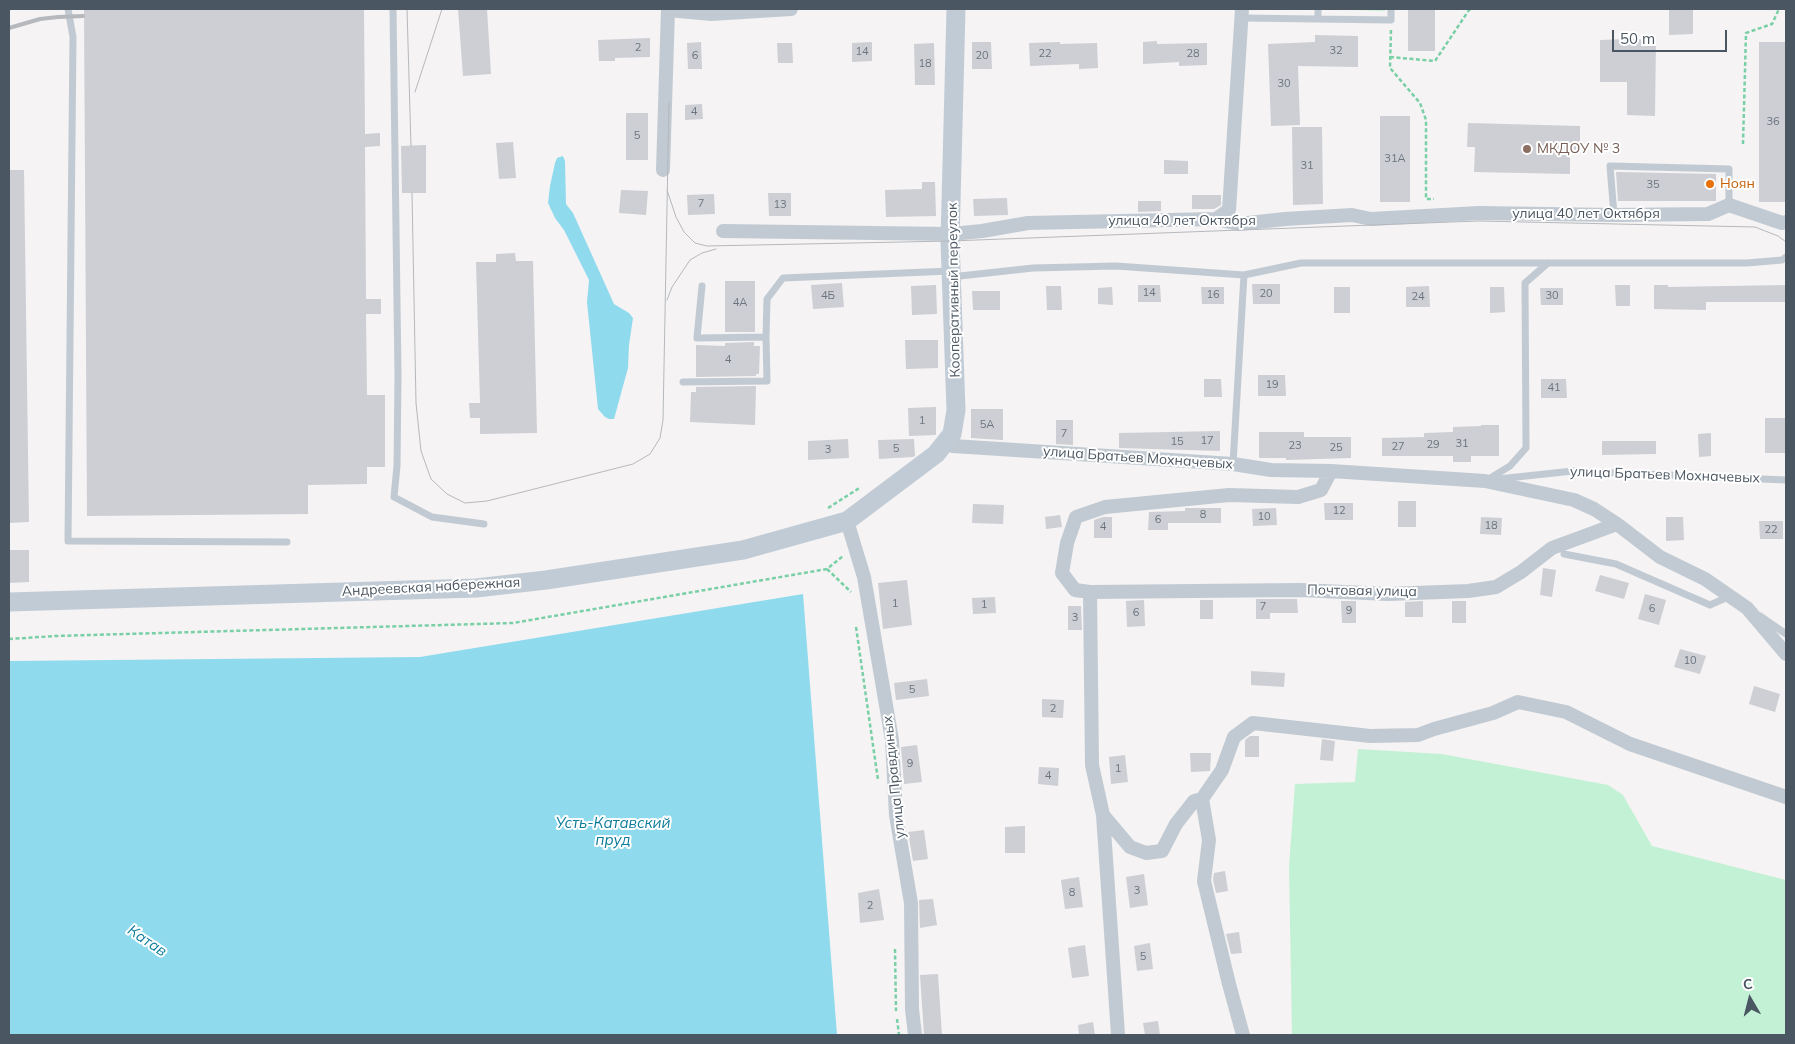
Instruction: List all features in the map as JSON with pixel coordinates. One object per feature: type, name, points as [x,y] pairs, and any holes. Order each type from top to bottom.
[{"type":"main road","name":"Кооперативный переулок","points":[[847,521],[936,454],[952,434],[956,410],[951,234],[956,9]]},
{"type":"main road","name":"Андреевская набережная","points":[[9,602],[476,588],[546,580],[743,550],[847,521]]},
{"type":"street","points":[[663,170],[668,9],[711,14],[791,9]]},
{"type":"street","points":[[1216,219],[1229,210],[1242,13]]},
{"type":"street","points":[[1729,206],[1782,223],[1786,222]]},
{"type":"street","name":"улица 40 лет Октября","points":[[723,231],[951,234],[1028,223],[1216,219],[1240,224],[1285,218],[1352,215],[1370,219],[1480,213],[1708,214],[1729,206]]},
{"type":"street","name":"улица Братьев Мохначевых","points":[[945,442],[953,446],[1233,464],[1271,470],[1330,471],[1485,481],[1574,500],[1594,509],[1618,524],[1660,557],[1705,579],[1747,608],[1786,654]]},
{"type":"street","points":[[1118,1035],[1103,815],[1092,765],[1090,592],[1075,590],[1062,573],[1067,542],[1076,517],[1104,507],[1229,495],[1298,497],[1321,490],[1330,471]]},
{"type":"street","name":"улица Правдиных","points":[[847,521],[864,577],[892,740],[896,815],[911,903],[912,1009],[915,1035]]},
{"type":"street","name":"Почтовая улица","points":[[1090,592],[1300,590],[1388,594],[1468,591],[1496,587],[1521,572],[1552,548],[1618,524]]},
{"type":"street","points":[[1103,815],[1130,847],[1146,853],[1162,852],[1176,824],[1194,800],[1202,798],[1222,770],[1234,737],[1253,724],[1370,736],[1418,735],[1493,713],[1518,702],[1566,712],[1630,744],[1786,797]]},
{"type":"street","points":[[1202,798],[1209,840],[1204,880],[1243,1035]]},
{"type":"lane","points":[[68,9],[72,37],[68,541],[287,542]]},
{"type":"lane","points":[[393,9],[398,375],[397,466],[394,497],[432,517],[484,524]]},
{"type":"lane","points":[[1318,9],[1318,19]]},
{"type":"lane","points":[[1242,13],[1318,19],[1391,20],[1391,9]]},
{"type":"lane","points":[[1614,215],[1610,166],[1730,169],[1729,206]]},
{"type":"lane","points":[[683,382],[767,381],[767,299],[783,278],[960,276],[1033,268],[1116,266],[1244,276],[1301,263],[1748,263],[1782,260],[1786,257]]},
{"type":"lane","points":[[1485,481],[1510,466],[1526,448],[1525,283],[1548,263]]},
{"type":"lane","points":[[1233,464],[1244,276]]},
{"type":"lane","points":[[702,286],[697,338],[766,337]]},
{"type":"lane","name":"улица Братьев Мохначевых","points":[[1485,481],[1573,471],[1786,480]]},
{"type":"lane","points":[[1564,554],[1616,564],[1710,605],[1730,596]]},
{"type":"lane","points":[[1747,608],[1786,634]]},
{"type":"path","points":[[1390,57],[1435,61],[1469,10],[1473,9]]},
{"type":"path","points":[[1743,144],[1746,33],[1772,24],[1779,9]]},
{"type":"path","points":[[1391,20],[1390,68],[1420,103],[1426,120],[1426,199]]},
{"type":"path","points":[[825,510],[863,486]]},
{"type":"path","points":[[827,569],[851,592]]},
{"type":"path","points":[[855,620],[879,788]]},
{"type":"path","points":[[895,949],[895,1004],[899,1035]]},
{"type":"green space","points":[[1319,9],[1385,9],[1385,11]]},
{"type":"green space","points":[[1358,749],[1442,754],[1608,785],[1623,795],[1652,846],[1786,880],[1786,1035],[1292,1035],[1289,867],[1295,784],[1355,782]]},
{"type":"water","points":[[563,156],[565,161],[566,204],[573,213],[614,304],[629,313],[633,318],[628,368],[614,419],[605,417],[598,409],[587,302],[589,280],[548,203],[555,163],[557,158]]},
{"type":"water","name":"Усть-Катавский пруд","points":[[803,594],[837,1035],[9,1035],[9,661],[420,657]]},
{"type":"building","points":[[84,9],[364,9],[365,134],[380,133],[380,146],[365,147],[366,299],[381,299],[381,314],[366,314],[367,395],[385,395],[385,467],[367,467],[367,484],[308,485],[308,514],[87,516]]},
{"type":"building","points":[[458,9],[487,9],[491,74],[463,76]]},
{"type":"building","points":[[1408,9],[1435,9],[1435,51],[1408,51]]},
{"type":"building","points":[[1669,10],[1693,10],[1693,34],[1669,35]]},
{"type":"building","points":[[1315,35],[1358,36],[1358,67],[1298,66],[1300,125],[1271,126],[1268,44],[1315,42]]},
{"type":"building","points":[[650,38],[650,57],[615,58],[615,61],[599,61],[598,40]]},
{"type":"building","points":[[1600,40],[1656,40],[1655,116],[1627,115],[1627,82],[1600,82]]},
{"type":"building","points":[[1157,41],[1157,44],[1207,43],[1207,65],[1179,66],[1179,62],[1143,64],[1143,42]]},
{"type":"building","points":[[701,42],[702,69],[688,69],[687,43]]},
{"type":"building","points":[[872,42],[872,61],[852,62],[852,43]]},
{"type":"building","points":[[972,42],[991,42],[992,69],[972,69]]},
{"type":"building","points":[[1060,42],[1060,44],[1097,43],[1098,68],[1079,69],[1079,64],[1030,66],[1029,43]]},
{"type":"building","points":[[1759,42],[1786,42],[1786,202],[1759,202]]},
{"type":"building","points":[[777,43],[792,43],[793,63],[778,63]]},
{"type":"building","points":[[934,43],[935,85],[915,85],[914,44]]},
{"type":"building","points":[[702,104],[703,119],[685,120],[685,105]]},
{"type":"building","points":[[626,113],[648,113],[648,160],[626,160]]},
{"type":"building","points":[[1380,116],[1410,116],[1410,202],[1380,202]]},
{"type":"building","name":"МКДОУ № 3","points":[[1468,123],[1580,126],[1580,152],[1570,151],[1570,174],[1474,172],[1475,147],[1467,147]]},
{"type":"building","points":[[1292,127],[1322,127],[1323,204],[1293,205]]},
{"type":"building","points":[[513,142],[516,178],[499,179],[496,143]]},
{"type":"building","points":[[426,145],[426,193],[402,193],[401,146]]},
{"type":"building","points":[[1164,160],[1188,161],[1188,174],[1164,174]]},
{"type":"building","points":[[9,170],[24,170],[29,522],[9,523]]},
{"type":"building","points":[[1616,172],[1716,174],[1716,201],[1618,201]]},
{"type":"building","points":[[922,182],[935,182],[936,216],[886,217],[885,190],[922,189]]},
{"type":"building","points":[[621,190],[648,191],[646,215],[619,213]]},
{"type":"building","points":[[768,193],[791,193],[791,216],[769,216]]},
{"type":"building","points":[[714,194],[715,214],[688,215],[687,195]]},
{"type":"building","points":[[1192,195],[1221,195],[1221,205],[1214,209],[1192,209]]},
{"type":"building","points":[[1007,198],[1008,215],[974,216],[973,199]]},
{"type":"building","points":[[1138,201],[1161,201],[1161,211],[1138,212]]},
{"type":"building","points":[[515,253],[516,261],[533,261],[537,433],[480,434],[480,418],[470,418],[469,403],[480,403],[476,262],[496,262],[496,254]]},
{"type":"building","points":[[725,281],[755,281],[755,332],[725,332]]},
{"type":"building","points":[[842,283],[844,307],[813,309],[811,285]]},
{"type":"building","points":[[1252,284],[1280,284],[1280,304],[1253,304]]},
{"type":"building","points":[[936,285],[937,314],[912,315],[911,286]]},
{"type":"building","points":[[1138,285],[1160,285],[1161,302],[1138,302]]},
{"type":"building","points":[[1615,285],[1630,285],[1630,306],[1616,306]]},
{"type":"building","points":[[1654,285],[1668,285],[1668,287],[1786,285],[1786,302],[1706,302],[1706,310],[1654,309]]},
{"type":"building","points":[[1046,286],[1061,286],[1062,310],[1047,310]]},
{"type":"building","points":[[1429,286],[1430,307],[1406,307],[1406,287]]},
{"type":"building","points":[[1112,287],[1113,305],[1098,304],[1098,288]]},
{"type":"building","points":[[1201,287],[1224,287],[1224,304],[1202,304]]},
{"type":"building","points":[[1334,287],[1350,287],[1350,313],[1334,313]]},
{"type":"building","points":[[1490,287],[1504,287],[1505,312],[1490,313]]},
{"type":"building","points":[[1540,288],[1563,288],[1563,305],[1541,305]]},
{"type":"building","points":[[972,291],[1000,291],[1000,310],[973,310]]},
{"type":"building","points":[[905,340],[938,340],[938,368],[906,369]]},
{"type":"building","points":[[754,342],[754,346],[760,346],[759,374],[756,374],[756,376],[696,377],[696,345],[725,346],[725,343]]},
{"type":"building","points":[[1258,375],[1285,375],[1286,396],[1258,396]]},
{"type":"building","points":[[1204,379],[1221,379],[1222,397],[1204,397]]},
{"type":"building","points":[[1541,379],[1566,379],[1567,398],[1541,398]]},
{"type":"building","points":[[756,386],[755,425],[690,422],[691,392],[696,392],[696,387]]},
{"type":"building","points":[[936,407],[936,435],[909,436],[908,408]]},
{"type":"building","points":[[971,409],[1003,409],[1003,440],[971,438]]},
{"type":"building","points":[[1765,418],[1785,418],[1785,453],[1765,453]]},
{"type":"building","points":[[1056,420],[1073,420],[1073,445],[1056,444]]},
{"type":"building","points":[[1499,425],[1499,456],[1471,456],[1471,462],[1453,462],[1453,456],[1382,456],[1382,438],[1424,437],[1424,433],[1453,432],[1453,427]]},
{"type":"building","points":[[1220,431],[1220,451],[1119,448],[1119,433]]},
{"type":"building","points":[[1259,432],[1304,432],[1304,437],[1351,437],[1351,458],[1286,460],[1286,458],[1259,458]]},
{"type":"building","points":[[1711,433],[1711,456],[1699,457],[1698,434]]},
{"type":"building","points":[[848,439],[849,458],[808,460],[808,441]]},
{"type":"building","points":[[914,439],[915,456],[879,459],[878,440]]},
{"type":"building","points":[[1602,441],[1656,441],[1656,454],[1602,455]]},
{"type":"building","points":[[1398,501],[1416,501],[1416,527],[1398,527]]},
{"type":"building","points":[[1324,503],[1353,503],[1353,520],[1325,520]]},
{"type":"building","points":[[973,504],[1004,505],[1003,524],[972,523]]},
{"type":"building","points":[[1185,508],[1221,508],[1221,523],[1168,523],[1168,530],[1148,530],[1149,512],[1185,511]]},
{"type":"building","points":[[1276,508],[1277,525],[1253,526],[1252,509]]},
{"type":"building","points":[[1060,515],[1062,527],[1046,529],[1045,517]]},
{"type":"building","points":[[1112,517],[1112,538],[1094,538],[1094,520]]},
{"type":"building","points":[[1481,517],[1502,518],[1501,535],[1480,534]]},
{"type":"building","points":[[1666,517],[1683,517],[1684,540],[1666,541]]},
{"type":"building","points":[[1759,521],[1783,521],[1783,539],[1760,539]]},
{"type":"building","points":[[9,550],[29,550],[29,582],[9,583]]},
{"type":"building","points":[[1543,568],[1556,570],[1552,597],[1540,595]]},
{"type":"building","points":[[1600,575],[1629,583],[1624,599],[1595,591]]},
{"type":"building","points":[[907,580],[912,625],[883,629],[878,583]]},
{"type":"building","points":[[1645,594],[1666,600],[1659,625],[1638,619]]},
{"type":"building","points":[[995,597],[996,613],[973,614],[972,598]]},
{"type":"building","points":[[1256,599],[1297,599],[1298,613],[1270,613],[1270,619],[1256,619]]},
{"type":"building","points":[[1144,600],[1145,626],[1127,627],[1126,601]]},
{"type":"building","points":[[1200,600],[1213,600],[1213,619],[1200,619]]},
{"type":"building","points":[[1341,601],[1356,601],[1356,623],[1342,623]]},
{"type":"building","points":[[1423,601],[1423,617],[1405,617],[1405,602]]},
{"type":"building","points":[[1452,601],[1466,601],[1466,623],[1452,623]]},
{"type":"building","points":[[1068,606],[1081,606],[1082,630],[1068,630]]},
{"type":"building","points":[[1680,649],[1706,656],[1700,674],[1674,667]]},
{"type":"building","points":[[1251,671],[1285,673],[1284,687],[1251,685]]},
{"type":"building","points":[[927,679],[929,696],[896,700],[894,683]]},
{"type":"building","points":[[1754,686],[1780,694],[1775,712],[1749,704]]},
{"type":"building","points":[[1042,699],[1064,700],[1063,718],[1042,717]]},
{"type":"building","points":[[1250,736],[1259,736],[1259,757],[1245,757],[1245,740]]},
{"type":"building","points":[[1322,739],[1335,741],[1333,761],[1320,760]]},
{"type":"building","points":[[917,745],[922,782],[904,784],[901,747]]},
{"type":"building","points":[[1190,753],[1211,753],[1210,771],[1191,772]]},
{"type":"building","points":[[1125,755],[1128,782],[1111,784],[1109,757]]},
{"type":"building","points":[[1039,767],[1059,768],[1058,786],[1038,784]]},
{"type":"building","points":[[1025,826],[1025,853],[1005,853],[1005,827]]},
{"type":"building","points":[[924,830],[928,859],[913,861],[908,832]]},
{"type":"building","points":[[1225,871],[1228,891],[1216,893],[1213,880],[1214,873]]},
{"type":"building","points":[[1144,874],[1148,905],[1130,908],[1126,877]]},
{"type":"building","points":[[1079,877],[1083,907],[1065,909],[1061,880]]},
{"type":"building","points":[[879,889],[884,920],[860,923],[858,893]]},
{"type":"building","points":[[933,899],[937,925],[920,928],[919,900]]},
{"type":"building","points":[[1239,932],[1242,953],[1231,954],[1226,934]]},
{"type":"building","points":[[1150,943],[1153,969],[1137,971],[1134,946]]},
{"type":"building","points":[[1085,945],[1089,976],[1072,978],[1068,948]]},
{"type":"building","points":[[938,974],[942,1035],[924,1035],[920,975]]},
{"type":"building","points":[[1158,1021],[1160,1035],[1145,1035],[1143,1023]]},
{"type":"building","points":[[1093,1022],[1095,1035],[1079,1035],[1078,1025]]},
{"type":"tram line","points":[[407,9],[411,146]]},
{"type":"tram line","points":[[415,92],[442,9]]},
{"type":"tram line","points":[[412,193],[416,403],[421,451],[431,479],[447,494],[465,503],[487,501],[633,464],[650,454],[660,438],[663,420],[669,102]]},
{"type":"tram line","points":[[667,190],[676,217],[684,232],[695,243],[707,246],[950,241],[1478,221],[1755,227],[1778,236],[1786,242]]},
{"type":"tram line","points":[[667,300],[672,287],[690,260],[702,253],[716,249]]},
{"type":"railway","points":[[9,28],[40,19],[83,16]]},
{"type":"place","name":"МКДОУ № 3","points":[[1527,149]]},
{"type":"place","name":"Ноян","points":[[1710,184]]},
{"type":"water label","name":"Катав","points":[[147,941]]}]
